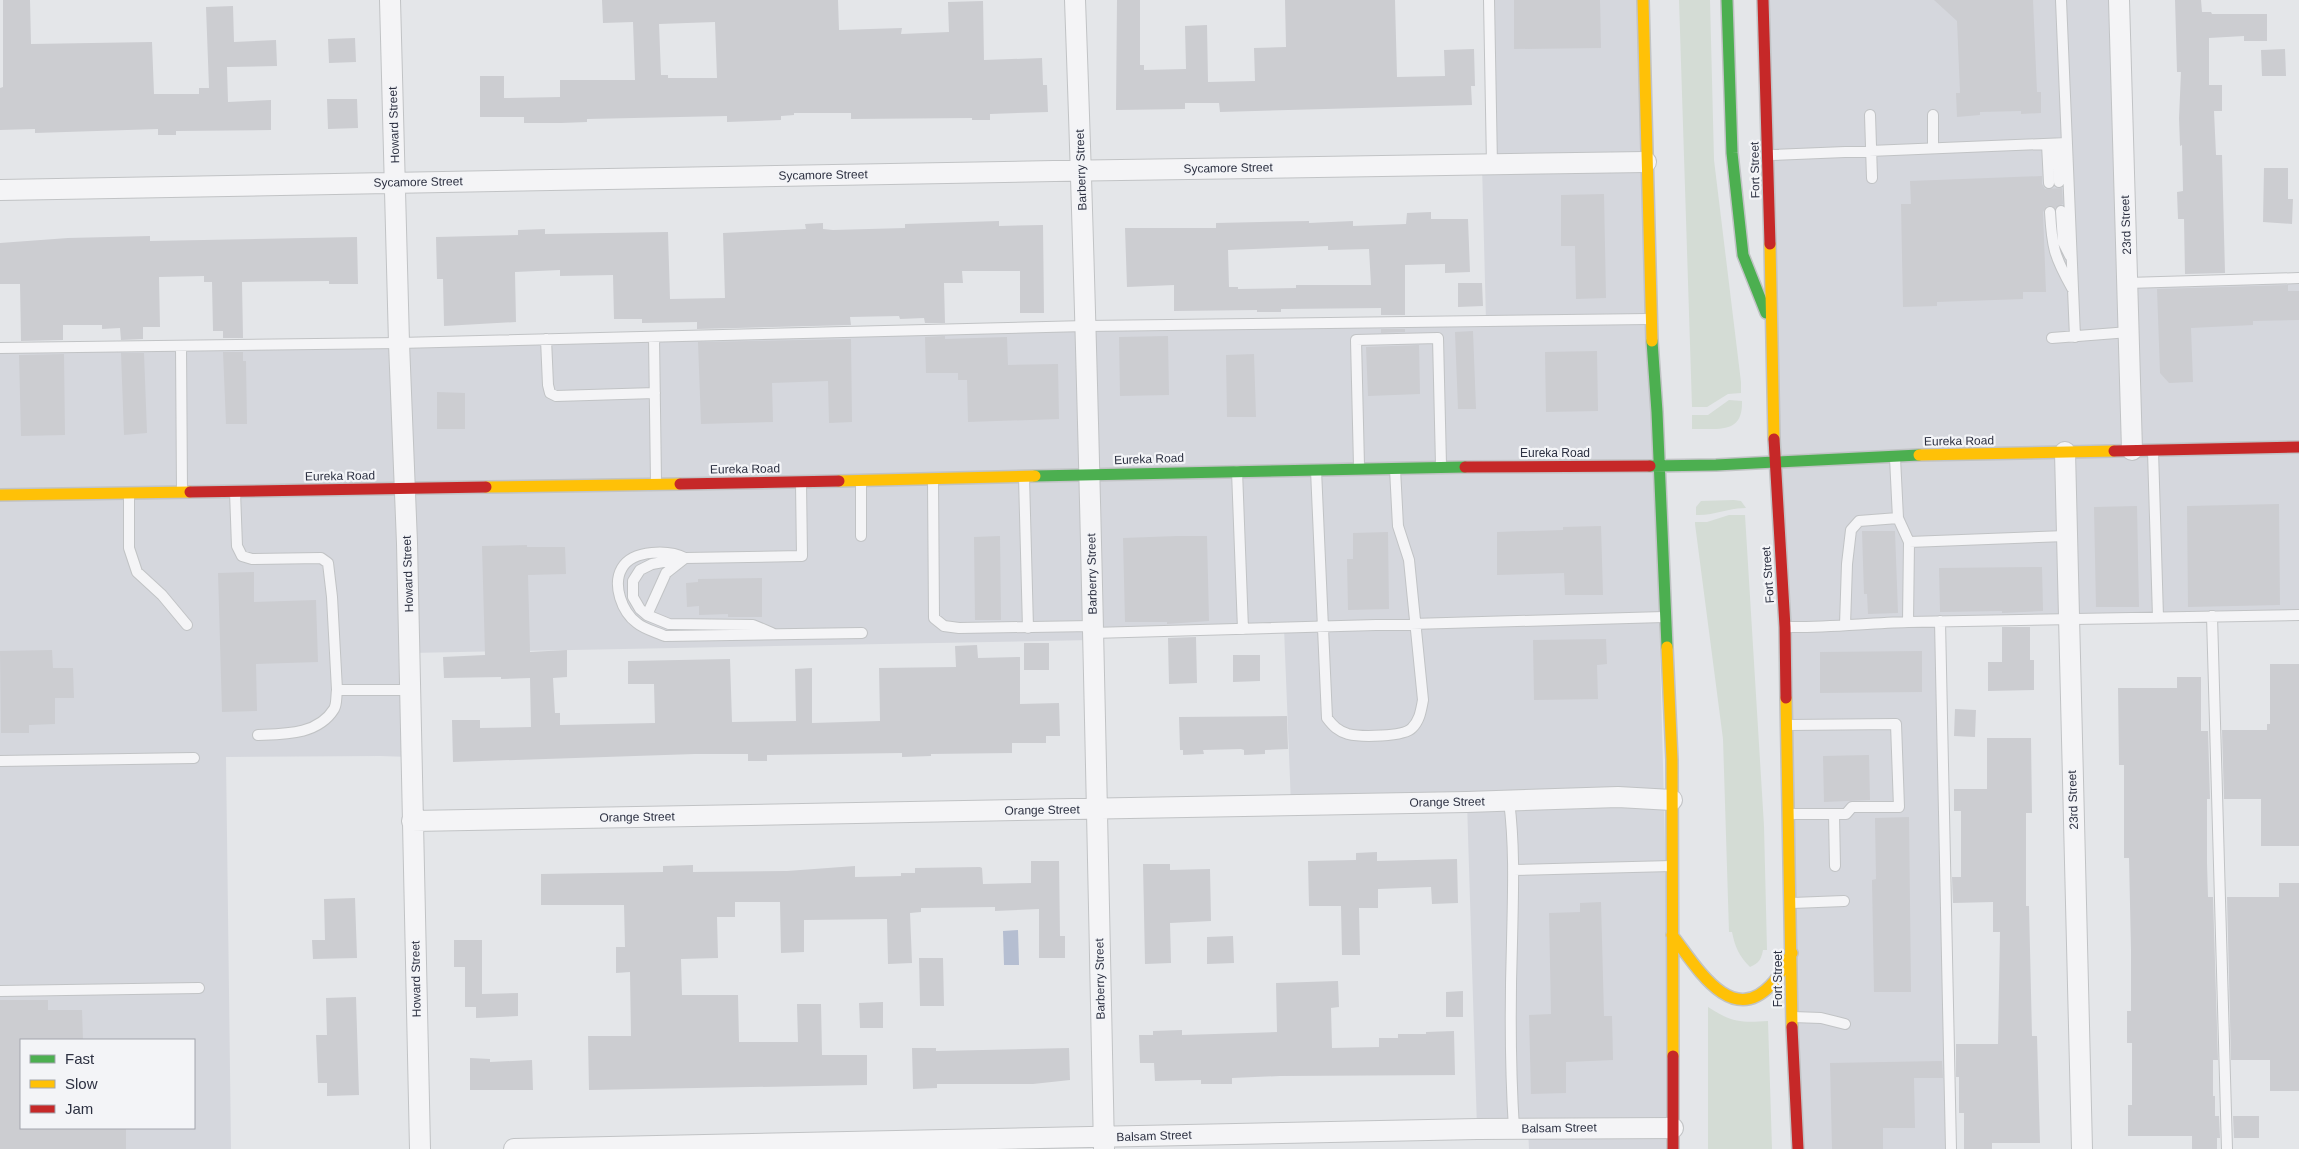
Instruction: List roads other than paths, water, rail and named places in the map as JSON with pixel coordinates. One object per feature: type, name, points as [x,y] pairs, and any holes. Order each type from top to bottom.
[{"type":"main road","points":[[1643,0],[1650,319],[1657,412],[1672,800],[1673,1149]]},
{"type":"main road","points":[[1727,0],[1732,153],[1742,255],[1772,329]]},
{"type":"main road","name":"Fort Street","points":[[1763,0],[1769,156],[1774,464],[1785,627],[1792,1016],[1798,1149]]},
{"type":"main road","name":"Eureka Road","points":[[0,495],[801,482],[1441,466],[1774,464],[1895,456],[2299,447]]},
{"type":"main road","points":[[1672,935],[1712,983],[1726,996],[1738,1001],[1751,999],[1766,990],[1792,953]]},
{"type":"street","name":"Howard Street","points":[[390,0],[399,343],[405,488],[420,1149]]},
{"type":"street","name":"Barberry Street","points":[[1075,0],[1090,475],[1104,1144]]},
{"type":"street","name":"23rd Street","points":[[2119,0],[2132,450]]},
{"type":"street","name":"Sycamore Street","points":[[0,190],[1081,170],[1646,162]]},
{"type":"street","name":"23rd Street","points":[[2065,452],[2082,1149]]},
{"type":"street","name":"Orange Street","points":[[412,820],[1096,809],[1618,797],[1672,800]]},
{"type":"street","name":"Balsam Street","points":[[514,1149],[1104,1144],[1514,1129],[1673,1128]]},
{"type":"lane","points":[[1489,0],[1492,165]]},
{"type":"lane","points":[[2054,183],[2057,144],[2061,0]]},
{"type":"lane","points":[[1870,115],[1872,178]]},
{"type":"lane","points":[[1933,116],[1933,148]]},
{"type":"lane","points":[[1769,156],[1871,150],[2057,144]]},
{"type":"lane","points":[[2057,144],[2072,262],[2075,337]]},
{"type":"lane","points":[[2072,262],[2063,242],[2056,211],[2052,242],[2056,261],[2073,291]]},
{"type":"lane","points":[[2127,283],[2299,278]]},
{"type":"lane","points":[[0,348],[399,343],[1086,326],[1650,319]]},
{"type":"lane","points":[[2052,338],[2128,332]]},
{"type":"lane","points":[[654,337],[656,484]]},
{"type":"lane","points":[[1359,468],[1356,340],[1438,338],[1441,466]]},
{"type":"lane","points":[[546,339],[548,385],[550,392],[556,396],[655,393]]},
{"type":"lane","points":[[181,346],[182,492]]},
{"type":"lane","points":[[2153,450],[2158,617]]},
{"type":"lane","points":[[1895,456],[1898,518],[1910,542],[1908,622]]},
{"type":"lane","points":[[1316,469],[1327,718],[1334,728],[1349,734],[1399,734],[1411,729],[1420,716],[1423,700],[1409,560],[1398,526],[1395,468]]},
{"type":"lane","points":[[1237,470],[1243,629]]},
{"type":"lane","points":[[1024,477],[1028,628]]},
{"type":"lane","points":[[933,479],[934,618],[944,626],[959,628],[1243,629],[1417,626],[1666,617]]},
{"type":"lane","points":[[861,480],[861,536]]},
{"type":"lane","points":[[776,635],[753,625],[669,624],[648,615],[640,609],[633,597],[633,581],[640,570],[652,564],[685,558],[802,556],[801,482]]},
{"type":"lane","points":[[236,491],[237,546],[242,556],[252,559],[321,558],[328,563],[332,597],[337,690],[334,709],[322,721],[307,731],[258,735]]},
{"type":"lane","points":[[129,493],[129,548],[137,572],[162,594],[188,625]]},
{"type":"lane","points":[[1845,624],[1847,564],[1851,530],[1860,521],[1898,518]]},
{"type":"lane","points":[[1910,542],[2066,536]]},
{"type":"lane","points":[[685,558],[674,552],[651,553],[635,557],[622,567],[618,581],[620,597],[625,611],[638,624],[665,636],[862,633]]},
{"type":"lane","points":[[648,615],[666,573],[685,558]]},
{"type":"lane","points":[[1785,627],[1813,628],[1845,624],[2068,618],[2299,615]]},
{"type":"lane","points":[[2212,616],[2227,1149]]},
{"type":"lane","points":[[1940,621],[1951,1149]]},
{"type":"lane","points":[[337,690],[410,690]]},
{"type":"lane","points":[[1787,725],[1896,724],[1899,807],[1852,807],[1846,814],[1789,814]]},
{"type":"lane","points":[[0,761],[194,758]]},
{"type":"lane","points":[[1509,801],[1512,825],[1513,870],[1510,1055],[1514,1129]]},
{"type":"lane","points":[[1834,814],[1835,866]]},
{"type":"lane","points":[[1513,870],[1672,866]]},
{"type":"lane","points":[[1791,903],[1844,901]]},
{"type":"lane","points":[[0,991],[199,988]]},
{"type":"lane","points":[[1792,1016],[1821,1018],[1845,1024]]},
{"type":"water","points":[[1018,930],[1019,965],[1004,965],[1003,931]]}]
